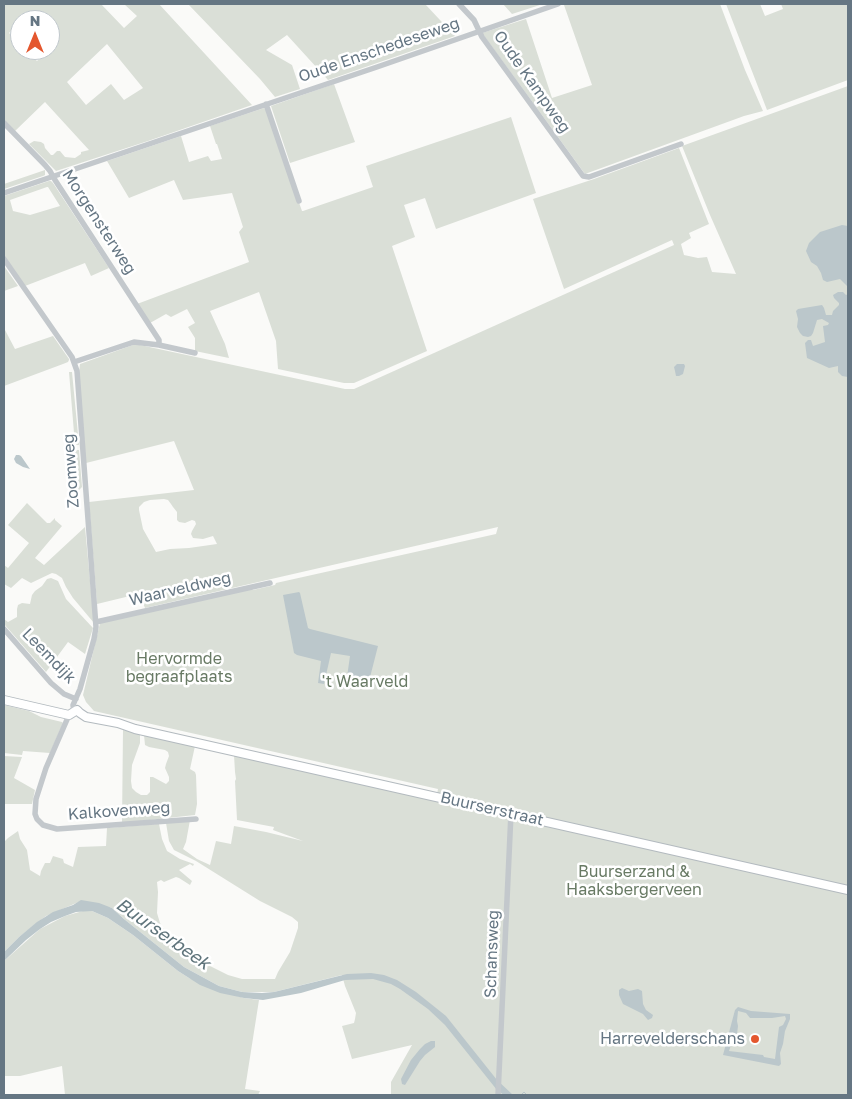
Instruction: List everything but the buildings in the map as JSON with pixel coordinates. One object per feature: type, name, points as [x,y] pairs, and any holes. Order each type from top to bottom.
[{"type":"main road","name":"Buurserstraat","points":[[4,700],[80,713],[86,717],[118,723],[135,729],[848,890]]},
{"type":"street","name":"Oude Kampweg","points":[[459,4],[474,20],[482,38],[583,176],[590,177],[681,144]]},
{"type":"street","name":"Oude Enschedeseweg","points":[[4,193],[558,4]]},
{"type":"street","points":[[266,104],[299,201]]},
{"type":"street","name":"Morgensterweg","points":[[4,123],[45,165],[158,340],[159,345]]},
{"type":"street","name":"Zoomweg","points":[[4,259],[72,357],[76,371],[96,622],[94,639],[73,712]]},
{"type":"street","points":[[74,362],[134,342],[195,353]]},
{"type":"street","name":"Waarveldweg","points":[[96,622],[270,583]]},
{"type":"street","name":"Leemdijk","points":[[4,629],[51,683],[64,694],[76,700]]},
{"type":"street","name":"Kalkovenweg","points":[[73,712],[46,768],[36,799],[35,814],[43,825],[57,830],[196,819]]},
{"type":"street","name":"Schansweg","points":[[498,1095],[511,813]]},
{"type":"green space","points":[[4,4],[101,4],[124,28],[137,16],[124,4],[159,4],[252,105],[56,171],[29,144],[34,141],[41,142],[51,155],[60,151],[65,157],[75,158],[81,152],[89,150],[45,102],[15,131],[4,120]],"holes":[[[107,44],[143,88],[124,100],[111,84],[86,105],[67,82]]]},
{"type":"green space","points":[[188,4],[425,4],[455,36],[328,80],[287,35],[266,50],[292,65],[300,89],[275,97]]},
{"type":"green space","points":[[503,4],[543,4],[512,14]]},
{"type":"green space","points":[[720,4],[763,111],[744,116],[585,174],[482,33],[526,19],[552,98],[592,85],[564,5]]},
{"type":"green space","points":[[726,4],[760,4],[765,16],[783,9],[781,4],[848,4],[848,80],[767,110]]},
{"type":"green space","points":[[334,84],[355,142],[290,163],[271,106]]},
{"type":"green space","name":"Buurserzand & Haaksbergerveen","points":[[848,86],[848,1095],[391,1095],[391,1082],[412,1045],[352,1059],[342,1026],[354,1023],[356,1013],[342,975],[274,992],[242,992],[219,986],[184,967],[112,908],[81,901],[46,916],[19,937],[4,952],[4,842],[8,838],[18,831],[20,839],[27,850],[30,870],[40,876],[45,863],[50,863],[53,856],[63,859],[64,863],[73,867],[78,847],[106,846],[107,828],[159,824],[167,851],[180,859],[194,864],[179,870],[192,881],[190,885],[176,877],[164,882],[161,880],[157,882],[157,913],[160,923],[167,934],[181,949],[194,958],[228,975],[242,979],[275,979],[290,952],[298,928],[298,922],[196,861],[174,850],[169,841],[166,823],[190,820],[183,849],[210,865],[216,841],[231,844],[234,826],[303,841],[273,830],[274,827],[237,820],[234,755],[436,799],[438,789],[94,711],[83,695],[100,623],[496,534],[498,527],[145,608],[143,603],[136,604],[134,595],[97,604],[89,502],[194,490],[174,441],[86,463],[79,373],[80,364],[133,345],[140,345],[345,389],[354,389],[674,245],[672,240],[564,289],[533,199],[679,148],[709,224],[689,233],[691,238],[681,244],[684,255],[698,258],[707,257],[712,272],[736,274],[682,146]],"holes":[[[150,500],[168,500],[177,512],[177,520],[179,522],[195,521],[196,524],[191,534],[193,538],[203,539],[213,536],[217,544],[156,552],[143,529],[139,507],[144,502]]]},
{"type":"green space","points":[[264,108],[266,109],[302,211],[373,187],[366,166],[511,117],[536,193],[436,229],[425,198],[404,205],[415,237],[392,246],[427,351],[354,383],[344,383],[278,369],[276,341],[259,292],[210,311],[225,344],[229,358],[195,351],[195,338],[188,327],[195,323],[187,309],[171,317],[166,314],[150,323],[137,304],[249,262],[239,232],[243,227],[232,193],[183,200],[174,180],[129,198],[107,161],[181,136],[189,162],[208,156],[211,161],[222,159],[210,126]]},
{"type":"green space","points":[[45,170],[45,175],[43,176],[4,189],[4,184]]},
{"type":"green space","points":[[51,181],[109,268],[91,276],[85,263],[25,286],[4,256],[4,196]],"holes":[[[48,187],[60,206],[30,215],[13,211],[10,200]]]},
{"type":"green space","points":[[4,266],[18,286],[4,291]]},
{"type":"green space","points":[[4,330],[15,349],[53,336],[69,360],[4,386]]},
{"type":"green space","points":[[69,372],[72,372],[79,445],[75,445]]},
{"type":"green space","points":[[74,450],[79,450],[82,487],[77,492]]},
{"type":"green space","points":[[27,503],[47,523],[50,523],[55,518],[62,526],[35,558],[44,565],[85,527],[94,623],[73,598],[62,578],[56,574],[52,573],[31,583],[22,578],[11,588],[4,584],[4,565],[8,568],[29,543],[8,525]]},
{"type":"green space","points":[[51,578],[58,581],[66,599],[93,628],[85,654],[68,642],[46,672],[4,624],[4,619],[8,622],[17,617],[18,605],[22,603],[30,604],[35,591],[47,579]]},
{"type":"green space","points":[[4,705],[29,711],[41,717],[63,723],[50,753],[23,751],[22,755],[4,753]]},
{"type":"green space","points":[[123,730],[140,734],[140,743],[132,765],[131,781],[132,788],[141,795],[147,795],[150,792],[150,777],[166,784],[169,781],[165,768],[169,756],[168,752],[145,745],[144,735],[195,746],[190,769],[196,775],[197,804],[195,815],[122,823]]},
{"type":"green space","points":[[4,756],[22,757],[14,778],[35,790],[32,804],[4,804]]},
{"type":"green space","points":[[83,911],[92,911],[108,918],[189,978],[234,995],[259,1000],[245,1089],[260,1091],[258,1095],[65,1095],[62,1066],[20,1076],[4,1076],[4,961],[40,929],[65,916]]},
{"type":"shaded area","points":[[842,225],[848,226],[848,287],[840,279],[827,282],[823,280],[817,266],[811,262],[806,251],[809,243],[820,232]]},
{"type":"shaded area","points":[[838,292],[848,294],[848,377],[842,376],[838,372],[838,366],[829,368],[807,358],[805,343],[811,340],[813,346],[825,342],[823,326],[829,323],[822,319],[817,320],[813,333],[808,337],[803,336],[797,327],[796,311],[798,309],[822,305],[826,315],[832,315],[839,305],[833,295]]},
{"type":"shaded area","points":[[677,364],[684,364],[685,366],[683,374],[679,376],[676,376],[674,367]]},
{"type":"shaded area","points":[[16,455],[21,456],[30,469],[16,463],[14,459]]},
{"type":"shaded area","points":[[299,592],[308,628],[378,646],[367,689],[346,684],[350,656],[331,653],[324,684],[318,683],[321,661],[294,653],[283,595]]},
{"type":"shaded area","points":[[81,900],[99,903],[112,908],[184,967],[219,986],[242,992],[274,992],[347,974],[371,973],[397,980],[416,992],[446,1016],[497,1080],[513,1095],[504,1095],[497,1090],[445,1025],[428,1009],[391,984],[373,979],[345,980],[301,993],[263,1000],[220,993],[200,985],[178,971],[133,935],[108,918],[92,911],[76,912],[51,922],[26,940],[4,961],[5,951],[37,922],[53,912]]},
{"type":"shaded area","points":[[622,988],[629,991],[638,989],[642,991],[643,1004],[646,1010],[653,1015],[652,1018],[648,1020],[643,1014],[623,1004],[619,995],[619,990]]},
{"type":"shaded area","points":[[738,1007],[751,1011],[790,1014],[780,1053],[781,1064],[779,1066],[723,1055],[735,1010]],"holes":[[[738,1011],[746,1013],[750,1018],[785,1016],[786,1019],[783,1025],[779,1027],[775,1059],[764,1057],[763,1055],[729,1051],[731,1045],[736,1042]]]},
{"type":"shaded area","points":[[435,1041],[435,1047],[420,1061],[405,1085],[402,1084],[401,1079],[411,1060],[425,1044]]},
{"type":"waterway","points":[[521,1095],[524,1092],[527,1095]]},
{"type":"place","name":"Harrevelderschans","points":[[755,1039]]},
{"type":"park label","name":"Hervormde begraafplaats","points":[[179,668]]},
{"type":"park label","name":"'t Waarveld","points":[[365,682]]},
{"type":"water label","name":"Buurserbeek","points":[[163,934]]}]
